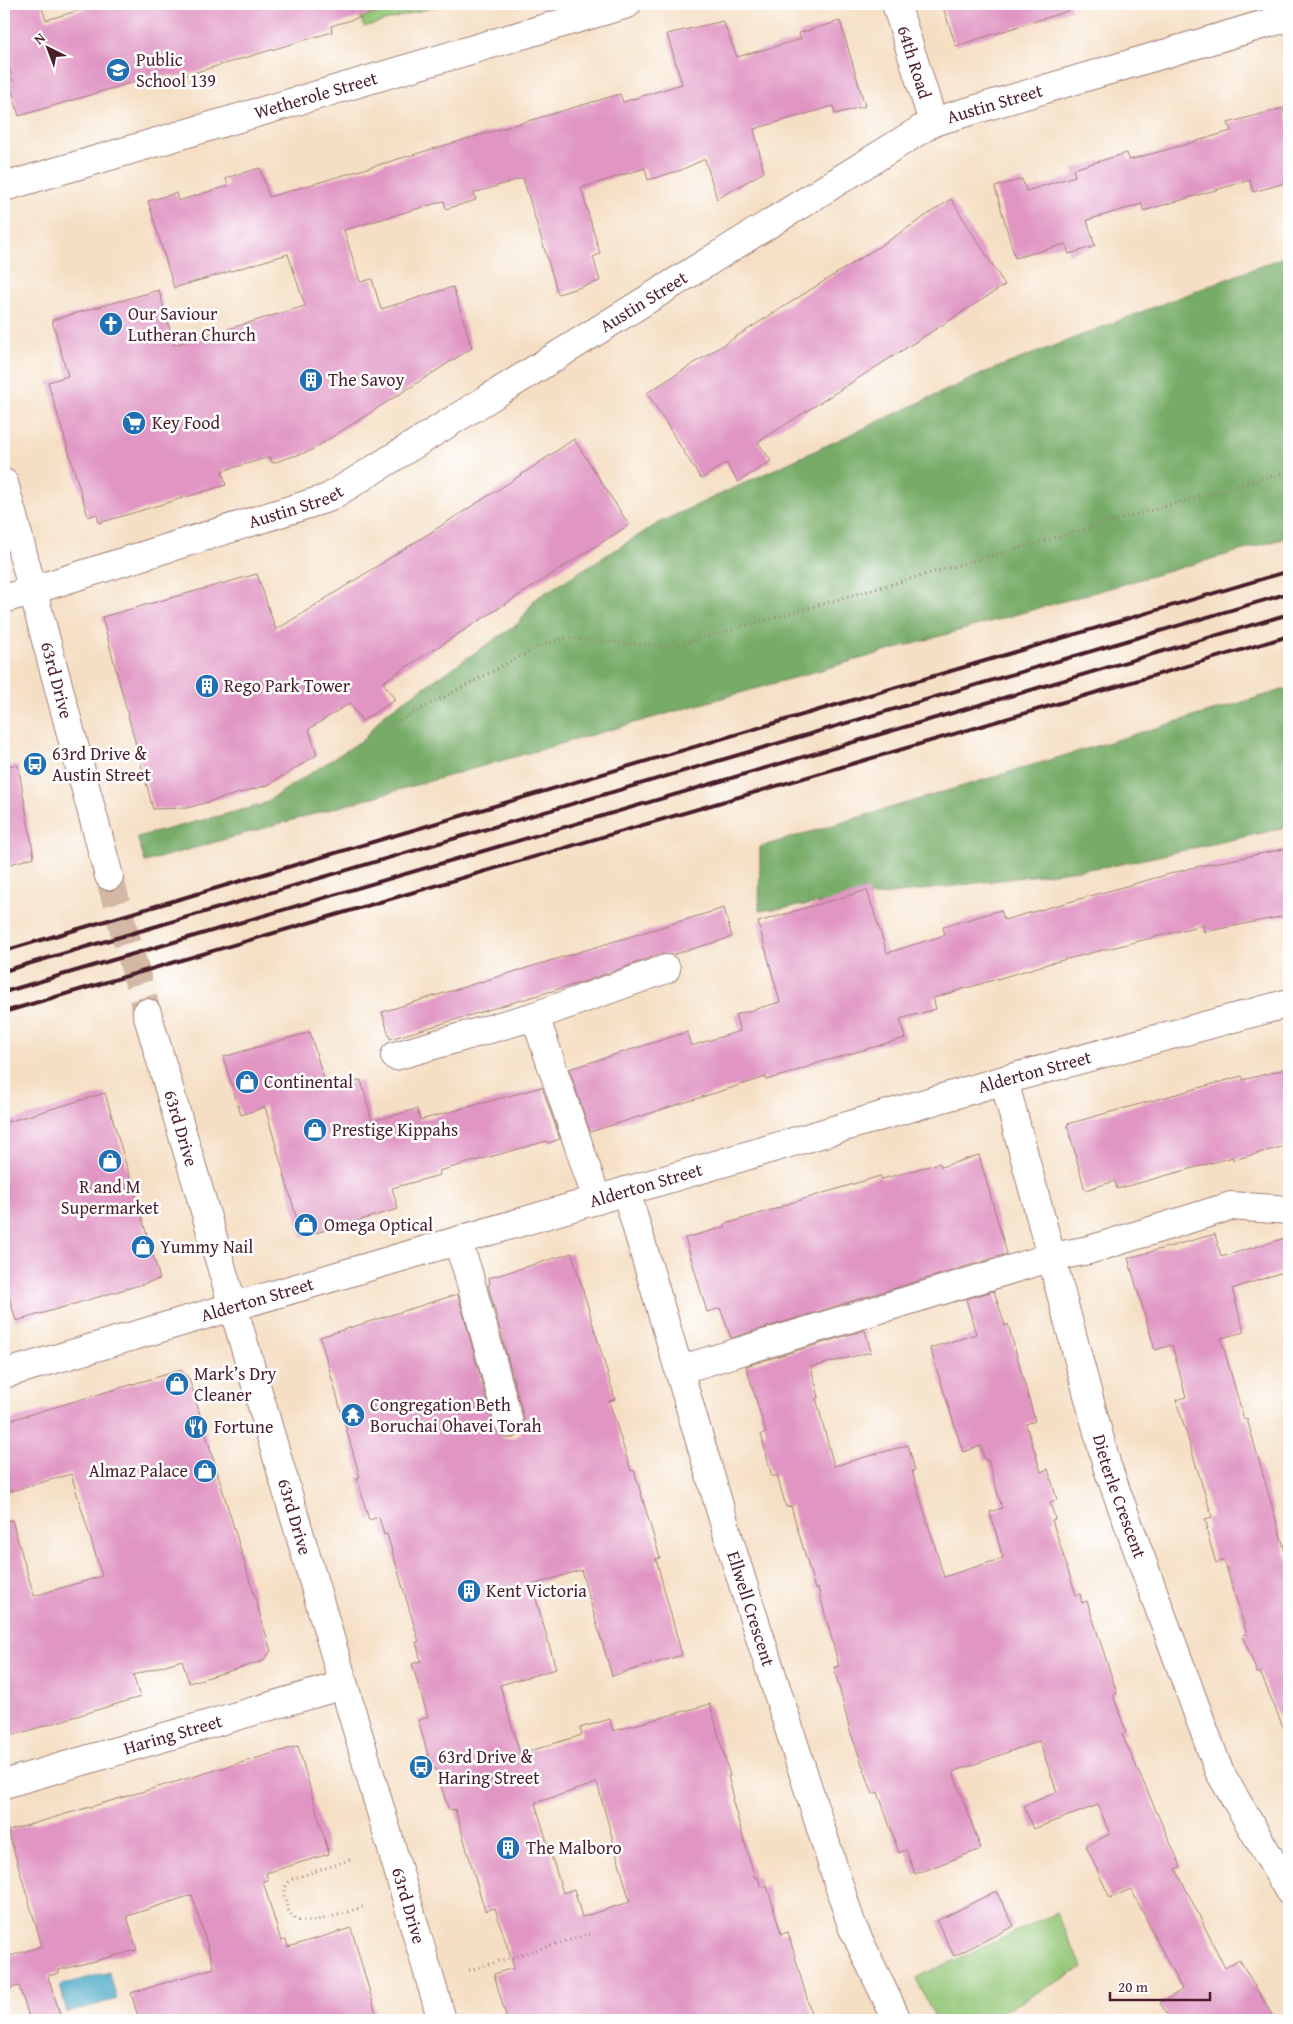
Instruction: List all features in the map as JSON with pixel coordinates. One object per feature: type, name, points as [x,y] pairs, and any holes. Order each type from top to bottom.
[{"type":"street","name":"Wetherole Street","points":[[4,187],[628,4]]},
{"type":"street","name":"64th Road","points":[[896,4],[933,122]]},
{"type":"street","name":"Austin Street","points":[[4,599],[328,498],[933,122],[1289,17]]},
{"type":"street","name":"63rd Drive","points":[[4,483],[109,876]]},
{"type":"street","points":[[395,1056],[535,1016],[666,969]]},
{"type":"street","name":"Alderton Street","points":[[4,1374],[1004,1080],[1289,1003]]},
{"type":"street","name":"63rd Drive","points":[[148,1013],[232,1307],[442,2020]]},
{"type":"street","points":[[535,1016],[597,1200]]},
{"type":"street","name":"Dieterle Crescent","points":[[1004,1080],[1107,1466],[1219,1771],[1289,1891]]},
{"type":"street","name":"Ellwell Crescent","points":[[626,1191],[734,1556],[852,1926],[897,2020]]},
{"type":"street","points":[[679,1370],[1052,1257],[1089,1250],[1231,1206],[1289,1210]]},
{"type":"street","points":[[457,1241],[467,1269],[509,1423]]},
{"type":"street","name":"Haring Street","points":[[4,1784],[343,1684]]},
{"type":"path","points":[[382,730],[540,646],[563,638],[671,647],[1289,471]]},
{"type":"path","points":[[350,1860],[292,1879],[286,1884],[283,1891],[286,1902],[290,1915],[297,1920],[307,1922],[363,1907]]},
{"type":"path","points":[[469,1970],[593,1933]]},
{"type":"green space","points":[[357,4],[444,4],[364,27]]},
{"type":"green space","points":[[1289,255],[1289,537],[145,862],[137,837],[261,805],[364,739],[384,714],[519,623],[535,599],[662,521],[986,372]]},
{"type":"green space","points":[[1289,688],[1289,827],[1117,865],[759,911],[760,847]]},
{"type":"green space","points":[[1056,1913],[1083,1968],[986,2020],[936,2020],[916,1978]]},
{"type":"water","points":[[109,1972],[117,1999],[67,2013],[60,1985]]},
{"type":"building","name":"Public School 139","points":[[4,4],[41,4],[46,20],[101,4],[380,4],[381,11],[331,26],[332,32],[183,76],[154,76],[19,116],[10,83],[13,82],[4,50]]},
{"type":"building","points":[[942,4],[1070,4],[1071,10],[956,46]]},
{"type":"building","points":[[723,21],[737,57],[801,39],[799,33],[840,21],[865,106],[835,114],[833,106],[754,129],[764,172],[717,199],[705,159],[681,170],[648,180],[645,168],[581,188],[600,254],[593,257],[600,281],[558,294],[523,178],[474,193],[476,200],[446,209],[444,201],[344,230],[360,282],[372,279],[381,309],[453,287],[472,348],[310,451],[272,463],[270,457],[222,471],[226,485],[99,523],[97,514],[88,517],[48,382],[68,376],[52,320],[159,290],[174,345],[305,306],[288,254],[174,288],[148,201],[176,193],[178,201],[228,186],[226,178],[260,168],[269,197],[620,94],[623,102],[682,84],[667,34]]},
{"type":"building","points":[[1283,108],[1289,126],[1289,182],[1253,192],[1250,180],[1143,211],[1142,204],[1087,220],[1095,246],[1069,254],[1066,244],[1015,258],[995,187],[1022,179],[1026,191],[1075,176],[1073,169],[1127,153],[1129,160],[1180,146],[1231,131],[1228,123]]},
{"type":"building","points":[[951,199],[1005,285],[758,442],[771,461],[738,482],[726,463],[701,479],[647,393]]},
{"type":"building","points":[[574,439],[629,525],[383,682],[395,700],[362,721],[350,703],[309,729],[317,755],[268,785],[187,808],[153,809],[102,617],[257,574],[276,630],[515,479]]},
{"type":"building","points":[[18,765],[34,857],[4,866],[4,766]]},
{"type":"building","points":[[1289,848],[1289,915],[1204,932],[1203,925],[1051,963],[933,998],[936,1009],[900,1019],[905,1038],[766,1080],[766,1077],[590,1132],[569,1069],[687,1032],[691,1046],[740,1031],[735,1015],[780,1002],[758,922],[867,890],[887,953],[945,935],[943,927],[1001,910],[1004,920],[1191,868]]},
{"type":"building","points":[[724,908],[732,937],[672,955],[661,954],[586,981],[390,1039],[382,1012]]},
{"type":"building","points":[[310,1032],[327,1090],[361,1080],[372,1121],[417,1109],[420,1120],[542,1087],[560,1139],[439,1171],[440,1175],[392,1188],[398,1209],[302,1237],[265,1107],[241,1115],[223,1057]]},
{"type":"building","points":[[1289,1068],[1289,1145],[1233,1160],[1233,1157],[1117,1189],[1115,1181],[1085,1190],[1067,1124],[1242,1076],[1243,1080]]},
{"type":"building","points":[[105,1093],[160,1279],[16,1321],[4,1279],[4,1123]]},
{"type":"building","points":[[979,1155],[1007,1254],[731,1338],[720,1308],[707,1312],[685,1238],[725,1227],[725,1224],[880,1176],[882,1179],[940,1163],[941,1167]]},
{"type":"building","points":[[1215,1234],[1221,1257],[1289,1237],[1289,1270],[1232,1289],[1244,1332],[1221,1338],[1244,1420],[1247,1419],[1289,1565],[1289,1741],[1260,1672],[1257,1673],[1243,1635],[1247,1634],[1224,1560],[1216,1563],[1205,1519],[1212,1517],[1176,1400],[1186,1397],[1172,1345],[1155,1350],[1128,1258]]},
{"type":"building","points":[[572,1253],[615,1399],[609,1401],[631,1471],[634,1470],[660,1558],[656,1559],[682,1655],[612,1676],[581,1570],[532,1585],[556,1669],[500,1685],[520,1754],[582,1735],[580,1728],[610,1719],[613,1731],[710,1704],[730,1776],[728,1776],[734,1798],[732,1799],[755,1878],[758,1877],[761,1888],[767,1886],[781,1934],[788,1932],[813,2020],[507,2020],[494,1974],[514,1968],[495,1908],[485,1911],[455,1809],[449,1810],[435,1768],[432,1769],[418,1720],[428,1717],[412,1664],[421,1661],[416,1642],[419,1642],[387,1534],[384,1535],[379,1517],[369,1520],[357,1478],[360,1477],[320,1337],[458,1294],[494,1427],[498,1434],[505,1438],[514,1438],[520,1434],[524,1427],[524,1419],[488,1285],[490,1284],[489,1278]],"holes":[[[597,1783],[630,1902],[582,1917],[574,1889],[563,1893],[535,1803]]]},
{"type":"building","points":[[994,1291],[1005,1326],[1008,1324],[1035,1421],[1026,1424],[1041,1472],[1048,1469],[1057,1500],[1050,1502],[1055,1519],[1052,1520],[1076,1595],[1080,1594],[1082,1603],[1087,1601],[1117,1693],[1113,1695],[1126,1732],[1122,1734],[1181,1867],[1176,1869],[1225,1968],[1239,1959],[1275,2020],[1171,2020],[1160,2003],[1182,1990],[1131,1889],[1110,1898],[1086,1846],[1110,1834],[1098,1805],[1033,1829],[1024,1806],[1057,1792],[1039,1741],[953,1772],[981,1849],[915,1874],[906,1850],[899,1853],[878,1792],[873,1794],[850,1731],[834,1667],[839,1666],[818,1588],[815,1589],[791,1506],[786,1507],[777,1475],[772,1477],[761,1434],[766,1433],[746,1366],[865,1330],[871,1352],[811,1367],[819,1397],[816,1398],[834,1466],[908,1445],[915,1470],[912,1471],[944,1577],[1003,1558],[990,1512],[1002,1508],[988,1460],[985,1461],[981,1446],[963,1452],[930,1348],[976,1334],[966,1299]]},
{"type":"building","points":[[181,1370],[189,1378],[271,1651],[263,1661],[189,1683],[182,1660],[133,1675],[140,1697],[4,1738],[4,1521],[12,1520],[34,1596],[102,1576],[71,1474],[4,1493],[4,1422]]},
{"type":"building","points":[[298,1746],[329,1854],[266,1873],[268,1880],[263,1881],[281,1941],[286,1940],[288,1947],[351,1928],[378,2020],[139,2020],[131,1993],[214,1968],[192,1895],[127,1916],[137,1950],[59,1970],[59,1973],[48,1976],[62,2020],[30,2020],[19,1986],[4,1990],[4,1958],[42,1946],[8,1831]]},
{"type":"building","points":[[996,1891],[1014,1926],[954,1956],[937,1921]]},
{"type":"tunnel","points":[[109,876],[147,1013]]},
{"type":"railway","points":[[4,951],[1289,571]]},
{"type":"railway","points":[[4,971],[1289,593]]},
{"type":"railway","points":[[4,992],[1289,614]]},
{"type":"railway","points":[[4,1012],[1289,636]]},
{"type":"place","name":"Public School 139","points":[[118,70]]},
{"type":"place","name":"Our Saviour Lutheran Church","points":[[111,324]]},
{"type":"place","name":"The Savoy","points":[[311,380]]},
{"type":"place","name":"Key Food","points":[[134,423]]},
{"type":"place","name":"Rego Park Tower","points":[[207,686]]},
{"type":"place","name":"63rd Drive & Austin Street","points":[[35,764]]},
{"type":"place","name":"Continental","points":[[247,1082]]},
{"type":"place","name":"Prestige Kippahs","points":[[315,1130]]},
{"type":"place","name":"R and M Supermarket","points":[[110,1161]]},
{"type":"place","name":"Omega Optical","points":[[306,1225]]},
{"type":"place","name":"Yummy Nail","points":[[143,1247]]},
{"type":"place","name":"Mark’s Dry Cleaner","points":[[177,1384]]},
{"type":"place","name":"Congregation Beth Boruchai Ohavei Torah","points":[[353,1415]]},
{"type":"place","name":"Fortune","points":[[196,1427]]},
{"type":"place","name":"Almaz Palace","points":[[205,1471]]},
{"type":"place","name":"Kent Victoria","points":[[469,1591]]},
{"type":"place","name":"63rd Drive & Haring Street","points":[[421,1767]]},
{"type":"place","name":"The Malboro","points":[[508,1848]]}]
